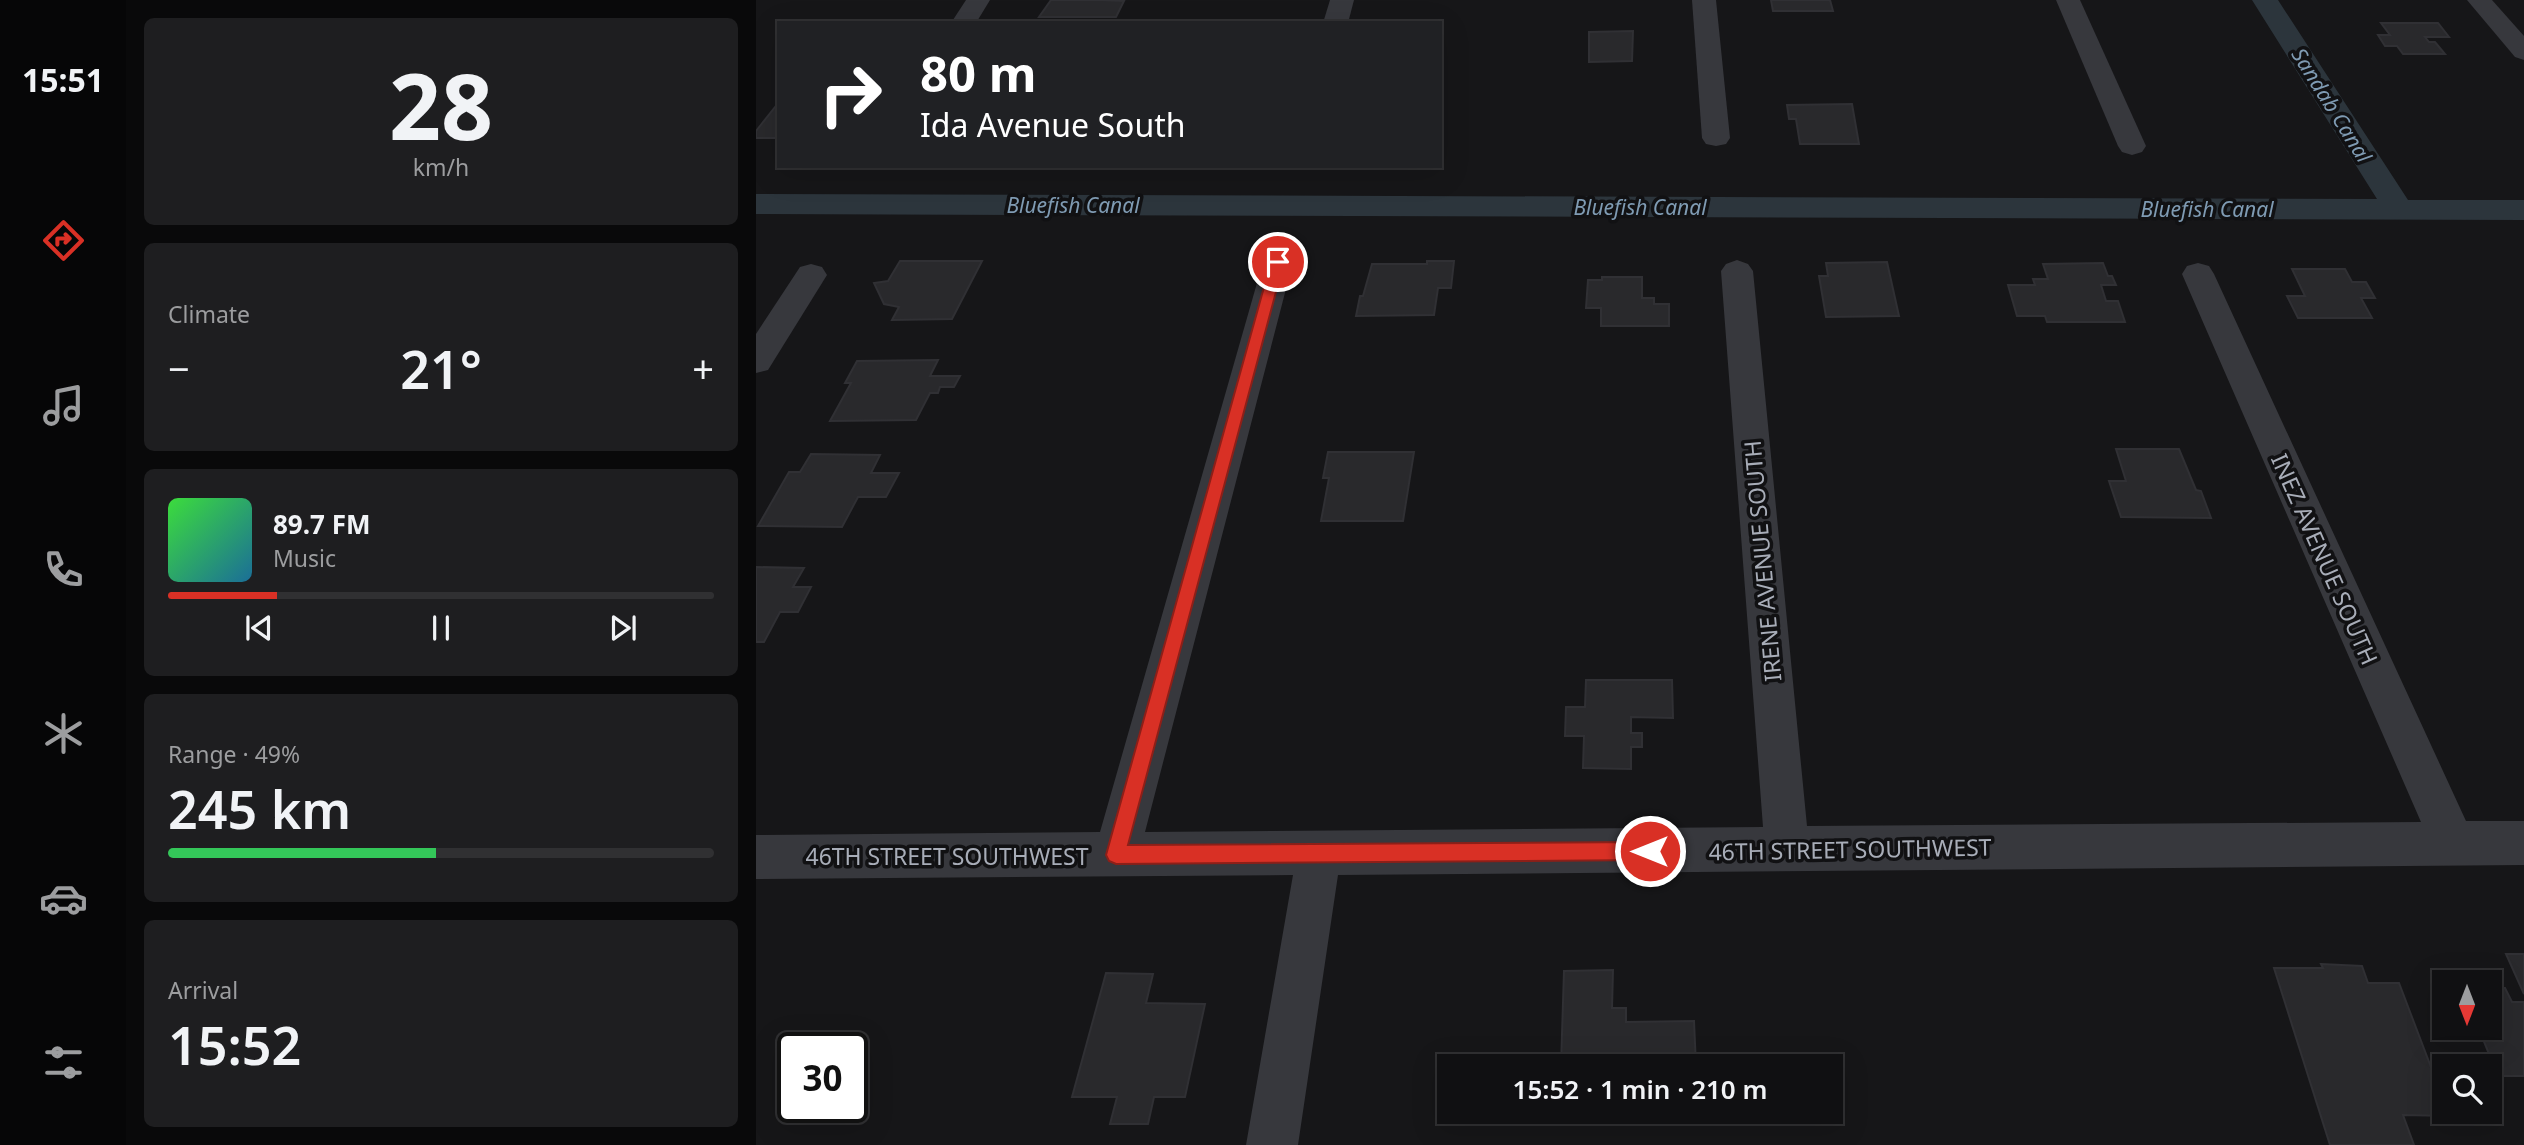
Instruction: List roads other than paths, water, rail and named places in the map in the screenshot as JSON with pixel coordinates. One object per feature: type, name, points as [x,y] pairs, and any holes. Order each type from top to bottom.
[{"type":"street","points":[[964,21],[978,0]]},
{"type":"street","points":[[1336,21],[1342,0]]},
{"type":"street","points":[[1704,0],[1716,138]]},
{"type":"street","points":[[2068,0],[2132,146]]},
{"type":"street","points":[[2479,0],[2524,52]]},
{"type":"street","points":[[1116,855],[1278,262]]},
{"type":"street","name":"IRENE AVENUE SOUTH","points":[[1737,271],[1787,850]]},
{"type":"street","name":"INEZ AVENUE SOUTH","points":[[2198,274],[2453,844]]},
{"type":"street","points":[[756,361],[811,275]]},
{"type":"street","name":"46TH STREET SOUTHWEST","points":[[756,858],[2524,843]]},
{"type":"street","points":[[1272,1145],[1319,853]]},
{"type":"waterway","name":"Sandab Canal","points":[[2265,0],[2399,210]]},
{"type":"waterway","name":"Bluefish Canal","points":[[756,204],[2399,210]]},
{"type":"waterway","name":"Bluefish Canal","points":[[2399,210],[2524,210]]}]
